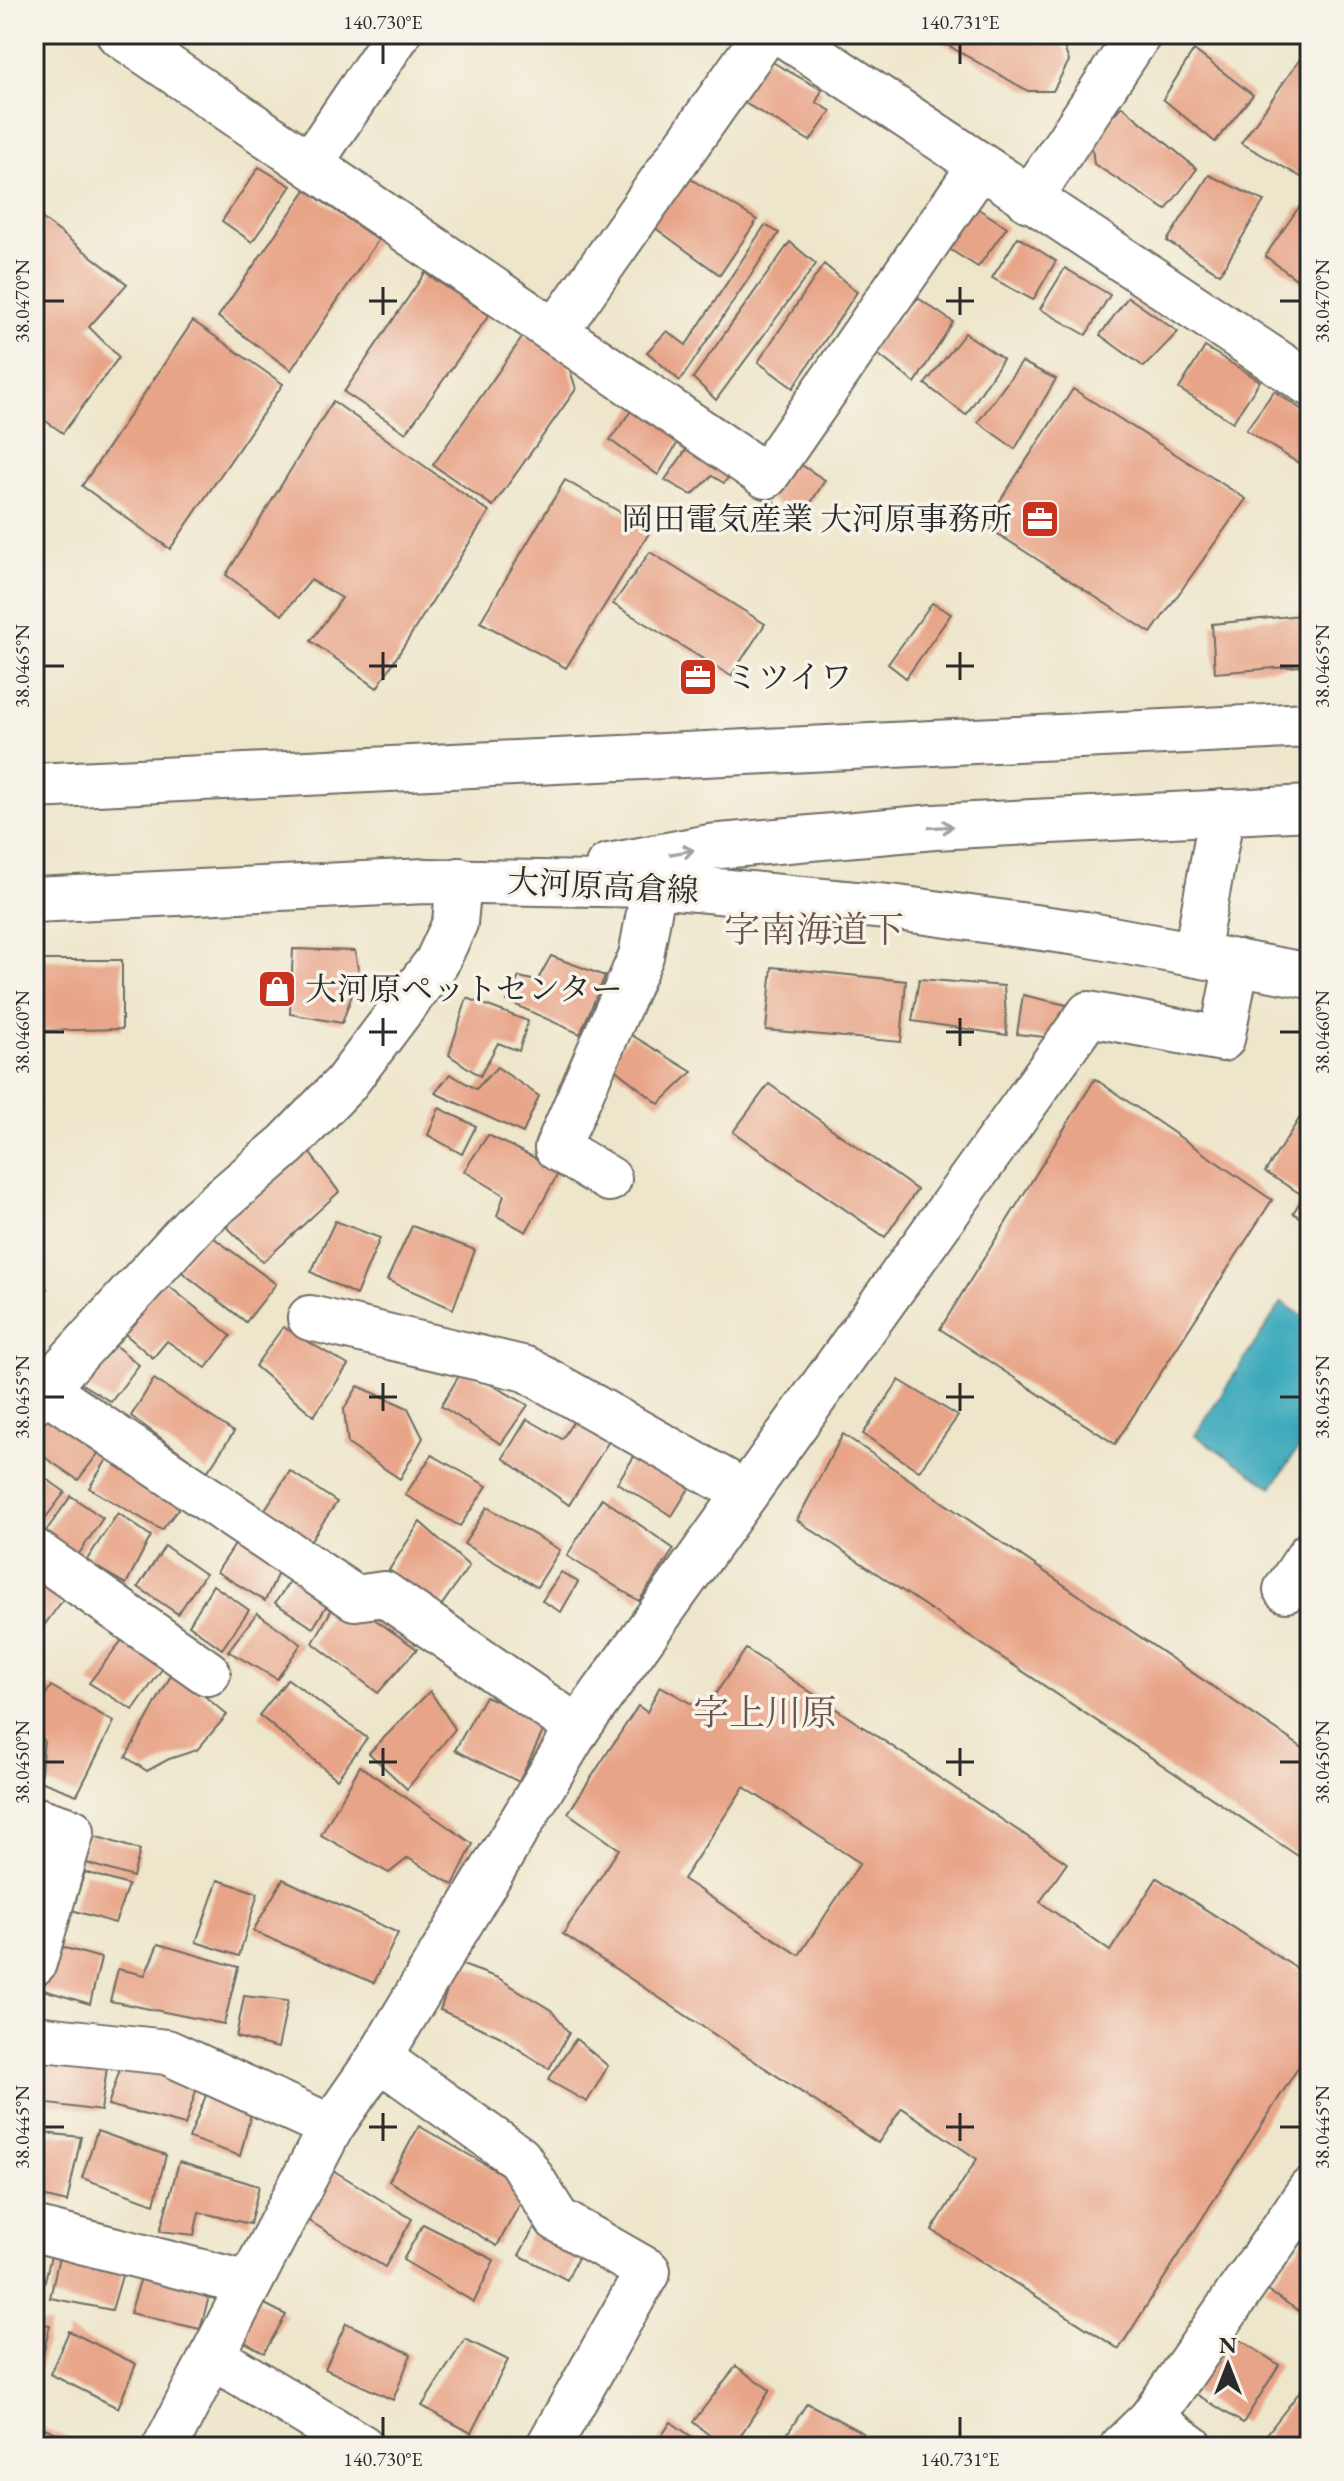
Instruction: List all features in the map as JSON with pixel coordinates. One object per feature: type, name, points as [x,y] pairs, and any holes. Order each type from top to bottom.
[{"type":"street","points":[[119,34],[766,476],[980,166]]},
{"type":"street","points":[[310,164],[398,34]]},
{"type":"street","points":[[556,331],[765,34]]},
{"type":"street","points":[[783,34],[1310,384]]},
{"type":"street","points":[[1029,200],[1139,34]]},
{"type":"street","points":[[34,786],[1310,725]]},
{"type":"street","points":[[523,882],[709,847],[934,827],[1310,808]]},
{"type":"street","points":[[165,2447],[331,2127],[379,2058],[578,1728],[1089,1014],[1222,1039],[1216,958],[1222,812]]},
{"type":"street","points":[[459,880],[455,923],[437,962],[345,1084],[287,1144],[197,1221],[39,1395],[355,1598],[384,1594],[578,1728]]},
{"type":"street","name":"大河原高倉線","points":[[34,900],[459,880],[654,885],[898,908],[1085,934],[1310,976]]},
{"type":"street","points":[[609,1179],[557,1148],[641,956],[654,885]]},
{"type":"street","points":[[310,1318],[526,1369],[746,1493]]},
{"type":"street","points":[[34,1551],[208,1673]]},
{"type":"street","points":[[1286,1590],[1310,1554]]},
{"type":"street","points":[[34,1819],[72,1831],[34,1963]]},
{"type":"street","points":[[34,2038],[167,2052],[331,2127]]},
{"type":"street","points":[[379,2058],[519,2158],[557,2219],[648,2271],[548,2447]]},
{"type":"street","points":[[1191,2447],[1136,2433],[1310,2190]]},
{"type":"street","points":[[34,2229],[249,2284]]},
{"type":"street","points":[[212,2356],[362,2447]]},
{"type":"water","points":[[1282,1302],[1310,1321],[1310,1431],[1272,1487],[1195,1435]]},
{"type":"building","points":[[928,34],[1059,34],[1069,61],[1053,91],[1028,91]]},
{"type":"building","points":[[1310,45],[1310,182],[1241,143]]},
{"type":"building","points":[[1194,50],[1253,95],[1215,142],[1163,99]]},
{"type":"building","points":[[765,58],[822,90],[816,102],[831,111],[810,141],[736,98]]},
{"type":"building","points":[[1122,106],[1197,169],[1166,210],[1094,164],[1091,139]]},
{"type":"building","points":[[259,167],[291,186],[252,242],[222,221]]},
{"type":"building","points":[[681,173],[757,220],[720,275],[647,222]]},
{"type":"building","points":[[1209,175],[1264,201],[1220,274],[1167,241]]},
{"type":"building","points":[[306,190],[378,240],[291,370],[218,317]]},
{"type":"building","points":[[967,202],[1007,227],[978,267],[941,244]]},
{"type":"building","points":[[1299,207],[1310,214],[1310,289],[1265,256]]},
{"type":"building","points":[[34,212],[127,284],[89,327],[119,357],[63,433],[34,413]]},
{"type":"building","points":[[765,225],[779,233],[680,381],[647,352],[667,331],[686,345]]},
{"type":"building","points":[[1018,237],[1056,261],[1033,300],[992,278]]},
{"type":"building","points":[[790,242],[816,264],[716,400],[693,378]]},
{"type":"building","points":[[824,264],[857,292],[793,388],[758,362]]},
{"type":"building","points":[[1065,268],[1110,295],[1086,335],[1040,309]]},
{"type":"building","points":[[425,273],[489,315],[406,433],[344,392]]},
{"type":"building","points":[[1128,297],[1178,332],[1144,367],[1100,335]]},
{"type":"building","points":[[918,298],[953,322],[915,383],[871,349]]},
{"type":"building","points":[[193,321],[283,384],[170,549],[82,486]]},
{"type":"building","points":[[965,333],[1003,359],[966,415],[925,384]]},
{"type":"building","points":[[524,335],[568,364],[576,389],[493,506],[433,465]]},
{"type":"building","points":[[1205,347],[1260,381],[1233,422],[1179,389]]},
{"type":"building","points":[[1022,362],[1056,379],[1015,449],[978,422]]},
{"type":"building","points":[[1073,389],[1246,499],[1151,633],[984,525]]},
{"type":"building","points":[[1274,391],[1310,415],[1310,445],[1298,463],[1246,430]]},
{"type":"building","points":[[333,401],[489,512],[377,688],[311,641],[342,598],[311,580],[282,615],[226,575]]},
{"type":"building","points":[[636,404],[683,434],[658,475],[610,440]]},
{"type":"building","points":[[693,440],[733,471],[724,483],[712,476],[692,495],[665,480]]},
{"type":"building","points":[[792,459],[825,480],[799,522],[769,498]]},
{"type":"building","points":[[565,480],[651,530],[566,668],[480,622]]},
{"type":"building","points":[[650,552],[765,624],[731,676],[613,604]]},
{"type":"building","points":[[932,603],[951,614],[906,678],[888,664]]},
{"type":"building","points":[[1310,614],[1310,665],[1215,673],[1212,624]]},
{"type":"building","points":[[293,949],[355,951],[359,975],[342,1023],[290,1014]]},
{"type":"building","points":[[551,956],[605,976],[580,1034],[507,1001],[519,977],[537,981]]},
{"type":"building","points":[[34,960],[122,960],[122,1029],[34,1031]]},
{"type":"building","points":[[772,967],[906,981],[901,1042],[766,1030]]},
{"type":"building","points":[[919,979],[1004,986],[1007,1035],[912,1021]]},
{"type":"building","points":[[1023,995],[1071,1006],[1054,1038],[1017,1034]]},
{"type":"building","points":[[467,998],[528,1021],[519,1051],[498,1043],[480,1076],[449,1055]]},
{"type":"building","points":[[630,1034],[692,1072],[659,1104],[608,1064]]},
{"type":"building","points":[[497,1067],[539,1096],[523,1133],[435,1093],[450,1074],[476,1089]]},
{"type":"building","points":[[1095,1079],[1272,1200],[1115,1444],[940,1329]]},
{"type":"building","points":[[769,1084],[917,1190],[885,1237],[733,1132]]},
{"type":"building","points":[[1310,1102],[1310,1224],[1293,1213],[1304,1196],[1265,1172]]},
{"type":"building","points":[[439,1108],[476,1126],[462,1154],[428,1135]]},
{"type":"building","points":[[488,1135],[560,1170],[526,1232],[497,1216],[504,1195],[464,1171]]},
{"type":"building","points":[[306,1148],[339,1192],[263,1262],[223,1223]]},
{"type":"building","points":[[335,1221],[380,1238],[356,1295],[311,1272]]},
{"type":"building","points":[[412,1226],[475,1250],[453,1309],[387,1280]]},
{"type":"building","points":[[206,1232],[276,1284],[246,1322],[178,1269]]},
{"type":"building","points":[[34,1257],[47,1289],[34,1294]]},
{"type":"building","points":[[160,1279],[231,1336],[206,1368],[167,1341],[153,1358],[117,1327]]},
{"type":"building","points":[[283,1327],[348,1365],[314,1416],[255,1366]]},
{"type":"building","points":[[106,1338],[139,1365],[111,1402],[69,1376]]},
{"type":"building","points":[[463,1369],[528,1405],[501,1444],[441,1406]]},
{"type":"building","points":[[154,1379],[234,1432],[207,1472],[131,1416]]},
{"type":"building","points":[[899,1380],[958,1416],[919,1471],[863,1434]]},
{"type":"building","points":[[358,1386],[408,1408],[423,1438],[400,1479],[348,1444],[344,1409]]},
{"type":"building","points":[[45,1406],[106,1443],[78,1480],[34,1450],[34,1423]]},
{"type":"building","points":[[527,1419],[562,1439],[575,1419],[609,1441],[569,1505],[503,1458]]},
{"type":"building","points":[[843,1434],[1310,1753],[1310,1864],[797,1520]]},
{"type":"building","points":[[113,1450],[185,1500],[162,1530],[89,1488]]},
{"type":"building","points":[[637,1452],[693,1482],[672,1516],[617,1483]]},
{"type":"building","points":[[432,1455],[487,1486],[460,1526],[405,1495]]},
{"type":"building","points":[[34,1470],[65,1492],[37,1529],[34,1527]]},
{"type":"building","points":[[290,1471],[337,1502],[306,1547],[262,1514]]},
{"type":"building","points":[[71,1496],[103,1518],[78,1555],[46,1531]]},
{"type":"building","points":[[602,1498],[674,1549],[639,1601],[567,1556]]},
{"type":"building","points":[[487,1507],[560,1550],[537,1587],[464,1544]]},
{"type":"building","points":[[118,1513],[151,1536],[126,1584],[86,1561]]},
{"type":"building","points":[[420,1522],[469,1566],[441,1606],[389,1570]]},
{"type":"building","points":[[244,1531],[283,1562],[265,1601],[217,1572]]},
{"type":"building","points":[[165,1546],[205,1574],[178,1614],[138,1587]]},
{"type":"building","points":[[299,1568],[333,1595],[313,1628],[275,1603]]},
{"type":"building","points":[[561,1572],[578,1582],[561,1612],[542,1601]]},
{"type":"building","points":[[34,1575],[65,1597],[34,1639]]},
{"type":"building","points":[[213,1585],[249,1610],[222,1649],[189,1625]]},
{"type":"building","points":[[338,1598],[417,1649],[378,1693],[313,1643]]},
{"type":"building","points":[[257,1613],[301,1644],[277,1679],[228,1651]]},
{"type":"building","points":[[126,1635],[165,1665],[133,1710],[89,1683]]},
{"type":"building","points":[[746,1649],[1067,1863],[1040,1902],[1110,1951],[1157,1878],[1310,1977],[1310,2049],[1119,2349],[932,2230],[977,2159],[902,2108],[878,2143],[563,1934],[619,1849],[568,1813],[638,1706],[647,1712],[660,1686],[704,1711]],"holes":[[[744,1787],[860,1863],[799,1955],[683,1879]]]},
{"type":"building","points":[[174,1670],[227,1715],[197,1750],[169,1759],[147,1771],[126,1757]]},
{"type":"building","points":[[288,1679],[367,1738],[337,1779],[259,1715]]},
{"type":"building","points":[[51,1686],[114,1722],[77,1795],[40,1781],[44,1740],[34,1734],[34,1713]]},
{"type":"building","points":[[430,1691],[455,1729],[407,1789],[369,1753]]},
{"type":"building","points":[[485,1696],[547,1723],[519,1782],[455,1750]]},
{"type":"building","points":[[360,1766],[473,1844],[453,1885],[408,1858],[389,1873],[321,1835]]},
{"type":"building","points":[[88,1834],[140,1850],[133,1877],[80,1861]]},
{"type":"building","points":[[85,1872],[128,1885],[115,1923],[72,1910]]},
{"type":"building","points":[[283,1879],[398,1933],[374,1983],[253,1931]]},
{"type":"building","points":[[218,1880],[258,1893],[239,1956],[196,1942]]},
{"type":"building","points":[[51,1944],[101,1958],[90,2004],[37,1988]]},
{"type":"building","points":[[158,1944],[238,1967],[224,2024],[110,2001],[118,1969],[145,1975]]},
{"type":"building","points":[[457,1963],[498,1978],[551,2010],[569,2033],[549,2069],[499,2036],[440,2010]]},
{"type":"building","points":[[244,1996],[288,2001],[278,2048],[236,2037]]},
{"type":"building","points":[[576,2039],[608,2066],[587,2102],[548,2080]]},
{"type":"building","points":[[34,2053],[108,2060],[101,2111],[34,2102]]},
{"type":"building","points":[[123,2060],[199,2081],[185,2125],[108,2105]]},
{"type":"building","points":[[207,2093],[252,2110],[240,2156],[189,2138]]},
{"type":"building","points":[[419,2126],[528,2189],[497,2246],[389,2181]]},
{"type":"building","points":[[97,2131],[166,2155],[154,2204],[82,2178]]},
{"type":"building","points":[[34,2132],[81,2137],[67,2202],[34,2194]]},
{"type":"building","points":[[179,2162],[259,2186],[250,2224],[199,2212],[194,2235],[160,2231]]},
{"type":"building","points":[[331,2169],[412,2219],[385,2267],[301,2216]]},
{"type":"building","points":[[539,2219],[585,2243],[567,2280],[519,2255]]},
{"type":"building","points":[[423,2224],[494,2260],[474,2302],[403,2260]]},
{"type":"building","points":[[1305,2238],[1310,2241],[1310,2318],[1265,2289]]},
{"type":"building","points":[[34,2243],[53,2247],[43,2289],[34,2286]]},
{"type":"building","points":[[60,2252],[126,2262],[112,2310],[50,2298]]},
{"type":"building","points":[[143,2271],[212,2286],[200,2329],[130,2313]]},
{"type":"building","points":[[257,2300],[286,2315],[264,2353],[236,2337]]},
{"type":"building","points":[[34,2322],[50,2325],[38,2376],[34,2375]]},
{"type":"building","points":[[346,2323],[411,2354],[393,2400],[325,2369]]},
{"type":"building","points":[[69,2331],[136,2364],[118,2408],[50,2374]]},
{"type":"building","points":[[1233,2335],[1279,2365],[1243,2423],[1193,2392]]},
{"type":"building","points":[[465,2339],[508,2360],[471,2433],[422,2406]]},
{"type":"building","points":[[736,2366],[770,2390],[733,2447],[724,2447],[693,2422]]},
{"type":"building","points":[[1308,2381],[1310,2447],[1285,2447],[1267,2434]]},
{"type":"building","points":[[807,2403],[863,2433],[854,2447],[779,2447]]},
{"type":"building","points":[[671,2422],[706,2447],[654,2447]]},
{"type":"building","points":[[37,2425],[90,2447],[34,2447]]},
{"type":"building","points":[[874,2438],[888,2447],[869,2447]]},
{"type":"place","name":"岡田電気産業 大河原事務所","points":[[1040,519]]},
{"type":"place","name":"ミツイワ","points":[[698,677]]},
{"type":"place","name":"大河原ペットセンター","points":[[277,989]]},
{"type":"district","name":"字南海道下","points":[[814,929]]},
{"type":"district","name":"字上川原","points":[[765,1712]]}]
